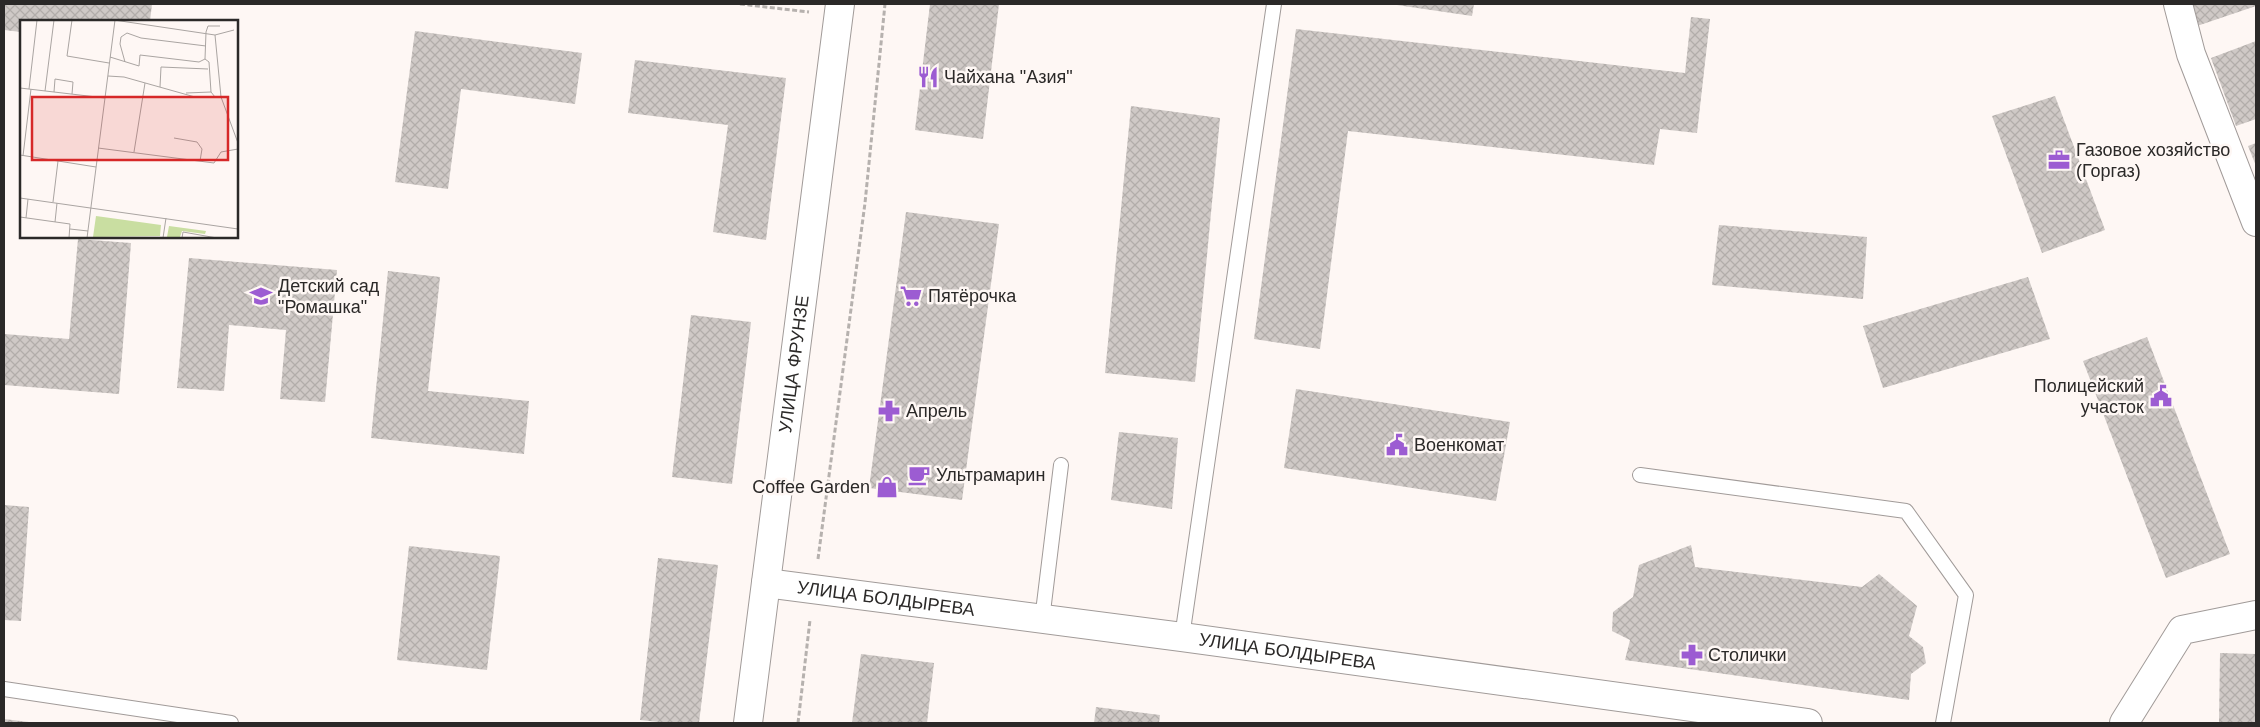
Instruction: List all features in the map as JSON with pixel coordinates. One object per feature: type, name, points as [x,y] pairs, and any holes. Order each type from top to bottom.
[{"type":"street","name":"УЛИЦА ФРУНЗЕ","points":[[748,723],[834,4]]},
{"type":"street","points":[[2178,4],[2191,54],[2256,222]]},
{"type":"street","name":"УЛИЦА БОЛДЫРЕВА","points":[[766,583],[1182,637],[1808,723]]},
{"type":"street","points":[[2124,723],[2182,630],[2256,615]]},
{"type":"lane","points":[[1182,637],[1274,4]]},
{"type":"lane","points":[[1042,620],[1061,465]]},
{"type":"lane","points":[[1640,475],[1906,511],[1966,595],[1943,723]]},
{"type":"lane","points":[[4,689],[231,723]]},
{"type":"path","points":[[798,723],[865,203],[884,4]]},
{"type":"building","points":[[4,4],[152,4],[150,20],[20,20],[20,32],[4,30]]},
{"type":"building","points":[[930,4],[999,4],[983,139],[915,130]]},
{"type":"building","points":[[1390,4],[1474,4],[1472,16]]},
{"type":"building","points":[[2189,4],[2256,4],[2256,6],[2197,26]]},
{"type":"building","points":[[1691,17],[1710,19],[1697,133],[1660,129],[1654,165],[1348,131],[1320,349],[1254,339],[1296,29],[1685,73]]},
{"type":"building","points":[[415,31],[582,53],[575,104],[461,89],[448,189],[395,182]]},
{"type":"building","points":[[2256,41],[2256,119],[2236,126],[2211,58]]},
{"type":"building","points":[[635,60],[786,78],[766,240],[713,232],[728,125],[628,113]]},
{"type":"building","points":[[2055,96],[2105,230],[2042,253],[1992,116]]},
{"type":"building","points":[[1131,106],[1220,118],[1195,382],[1105,373]]},
{"type":"building","points":[[2256,143],[2256,166],[2248,146]]},
{"type":"building","points":[[906,212],[999,224],[962,500],[869,488]]},
{"type":"building","points":[[1719,225],[1867,237],[1863,299],[1712,285]]},
{"type":"building","points":[[78,239],[131,243],[119,394],[4,385],[4,334],[69,339]]},
{"type":"building","points":[[189,258],[337,270],[325,402],[280,399],[286,330],[229,325],[224,391],[177,388]]},
{"type":"building","points":[[388,271],[440,277],[428,391],[529,401],[524,454],[371,438]]},
{"type":"building","points":[[2028,277],[2050,339],[1883,388],[1863,326]]},
{"type":"building","points":[[691,315],[751,322],[732,484],[672,477]]},
{"type":"building","points":[[2147,337],[2230,554],[2166,578],[2083,361]]},
{"type":"building","name":"Военкомат","points":[[1296,389],[1510,422],[1496,501],[1284,468]]},
{"type":"building","points":[[1119,432],[1178,438],[1172,509],[1111,500]]},
{"type":"building","points":[[4,505],[29,507],[21,621],[4,620]]},
{"type":"building","points":[[1691,545],[1695,567],[1862,587],[1879,574],[1917,606],[1909,636],[1923,647],[1926,663],[1911,674],[1909,700],[1625,660],[1630,640],[1612,631],[1613,612],[1633,597],[1639,565]]},
{"type":"building","points":[[409,546],[500,556],[487,670],[397,660]]},
{"type":"building","points":[[658,558],[718,565],[699,723],[668,723],[640,720]]},
{"type":"building","points":[[2220,653],[2256,654],[2256,723],[2219,723]]},
{"type":"building","points":[[861,654],[934,663],[927,723],[852,723]]},
{"type":"building","points":[[1096,707],[1160,715],[1159,723],[1094,723]]},
{"type":"building","points":[[4,719],[29,722],[29,723],[4,723]]},
{"type":"place","name":"Чайхана \"Азия\"","points":[[928,77]]},
{"type":"place","name":"Газовое хозяйство (Горгаз)","points":[[2059,160]]},
{"type":"place","name":"Детский сад \"Ромашка\"","points":[[261,296]]},
{"type":"place","name":"Пятёрочка","points":[[911,296]]},
{"type":"place","name":"Полицейский участок","points":[[2161,396]]},
{"type":"place","name":"Апрель","points":[[889,411]]},
{"type":"place","name":"Военкомат","points":[[1397,445]]},
{"type":"place","name":"Ультрамарин","points":[[919,475]]},
{"type":"place","name":"Coffee Garden","points":[[887,487]]},
{"type":"place","name":"Столички","points":[[1692,655]]}]
